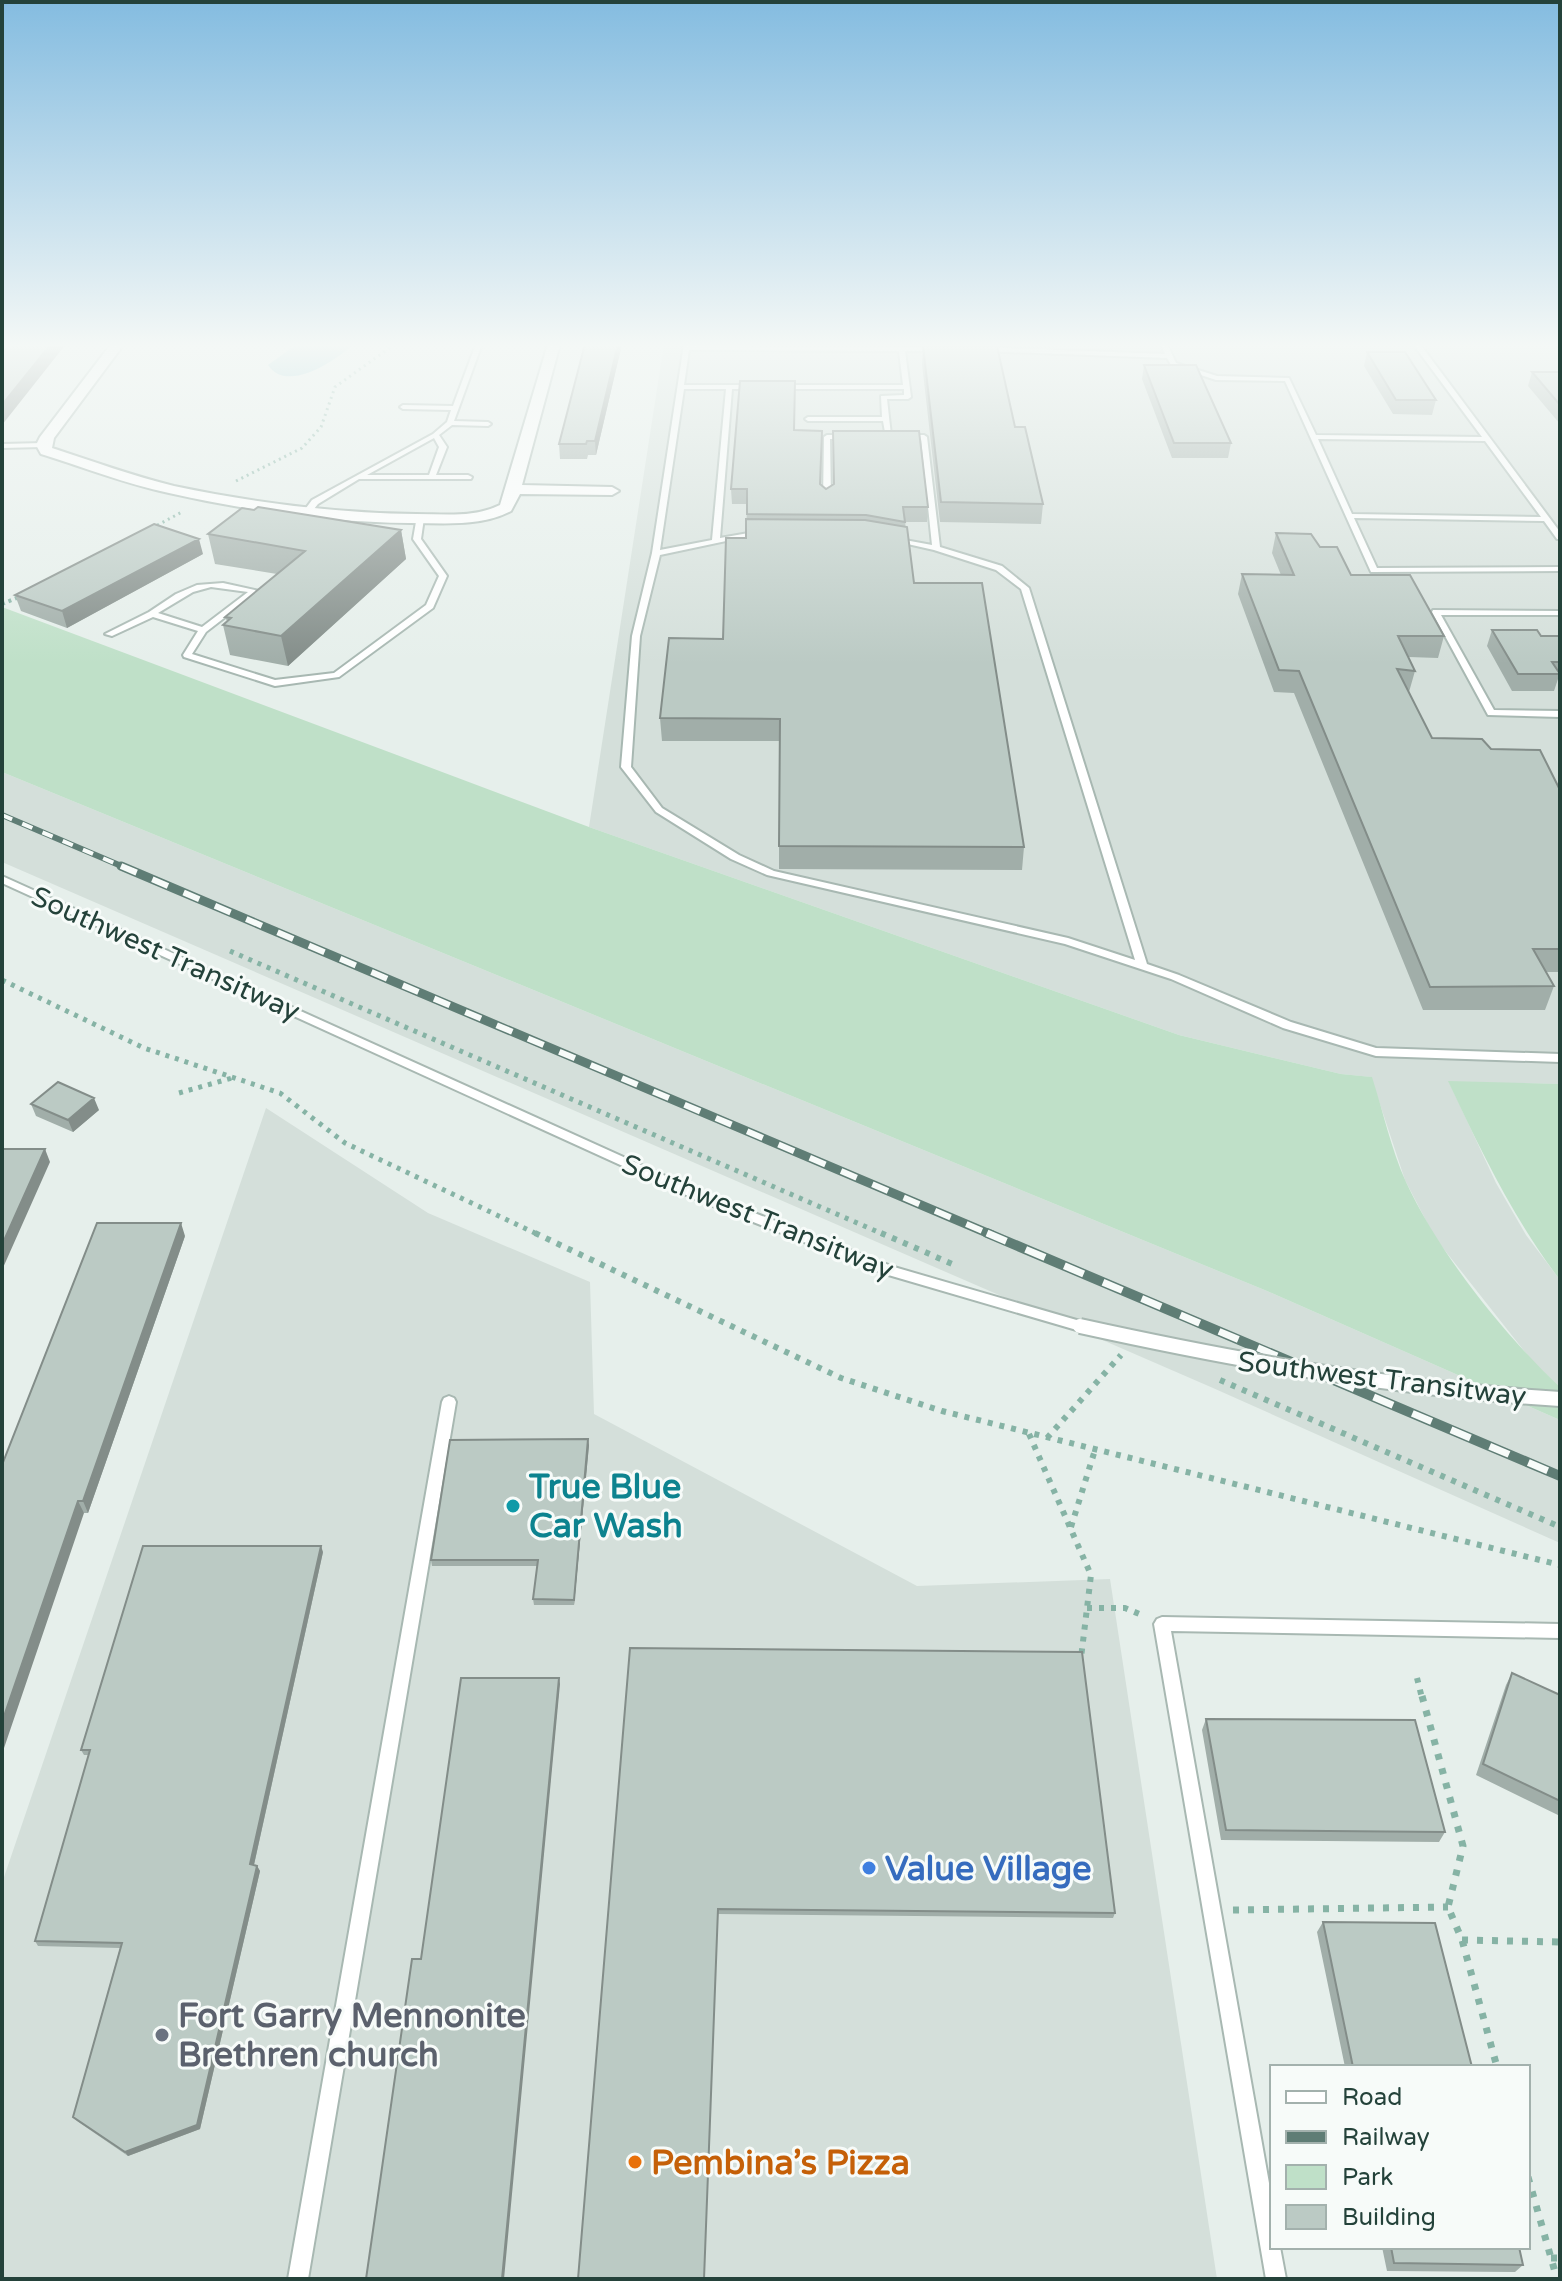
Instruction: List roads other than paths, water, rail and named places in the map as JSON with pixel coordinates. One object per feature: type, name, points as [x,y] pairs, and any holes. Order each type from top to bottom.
[{"type":"street","points":[[46,450],[209,498],[307,512],[420,518],[490,516],[506,508],[525,450]]},
{"type":"street","points":[[514,489],[612,491]]},
{"type":"lane","points":[[307,512],[315,502],[407,450]]},
{"type":"lane","points":[[432,477],[442,450]]},
{"type":"lane","points":[[673,450],[656,553],[636,636],[626,767],[659,810],[735,857],[771,873],[1068,941],[1142,966],[1287,1025],[1376,1052],[1560,1058]]},
{"type":"lane","points":[[716,540],[724,450]]},
{"type":"lane","points":[[827,450],[827,499]]},
{"type":"lane","points":[[925,450],[936,548]]},
{"type":"lane","points":[[1319,450],[1374,570],[1560,569]]},
{"type":"lane","points":[[1495,450],[1560,537]]},
{"type":"lane","points":[[358,477],[468,477]]},
{"type":"lane","points":[[1349,516],[1546,519]]},
{"type":"lane","points":[[109,634],[152,614],[200,584],[217,582],[255,591],[203,630],[187,655],[275,683],[336,675],[430,606],[443,576],[417,539],[420,518]]},
{"type":"lane","points":[[656,553],[716,540],[771,533]]},
{"type":"lane","points":[[879,538],[936,548],[999,568],[1025,588],[1142,966]]},
{"type":"lane","points":[[1560,613],[1436,612],[1491,713],[1560,714]]},
{"type":"lane","points":[[152,614],[203,630]]},
{"type":"lane","name":"Southwest Transitway","points":[[2,879],[699,1196],[890,1271],[1080,1326],[1226,1359],[1359,1380],[1560,1399]]},
{"type":"lane","points":[[298,2279],[449,1402]]},
{"type":"lane","points":[[1270,2244],[1162,1624],[1560,1631]]},
{"type":"lane","points":[[1271,2249],[1276,2279]]},
{"type":"railway","points":[[2,815],[126,868]]},
{"type":"railway","points":[[121,866],[992,1235]]},
{"type":"railway","points":[[987,1233],[1560,1476]]},
{"type":"place","name":"True Blue Car Wash","points":[[513,1506]]},
{"type":"place","name":"Value Village","points":[[869,1868]]},
{"type":"place","name":"Fort Garry Mennonite Brethren church","points":[[162,2035]]},
{"type":"place","name":"Pembina’s Pizza","points":[[635,2162]]}]
